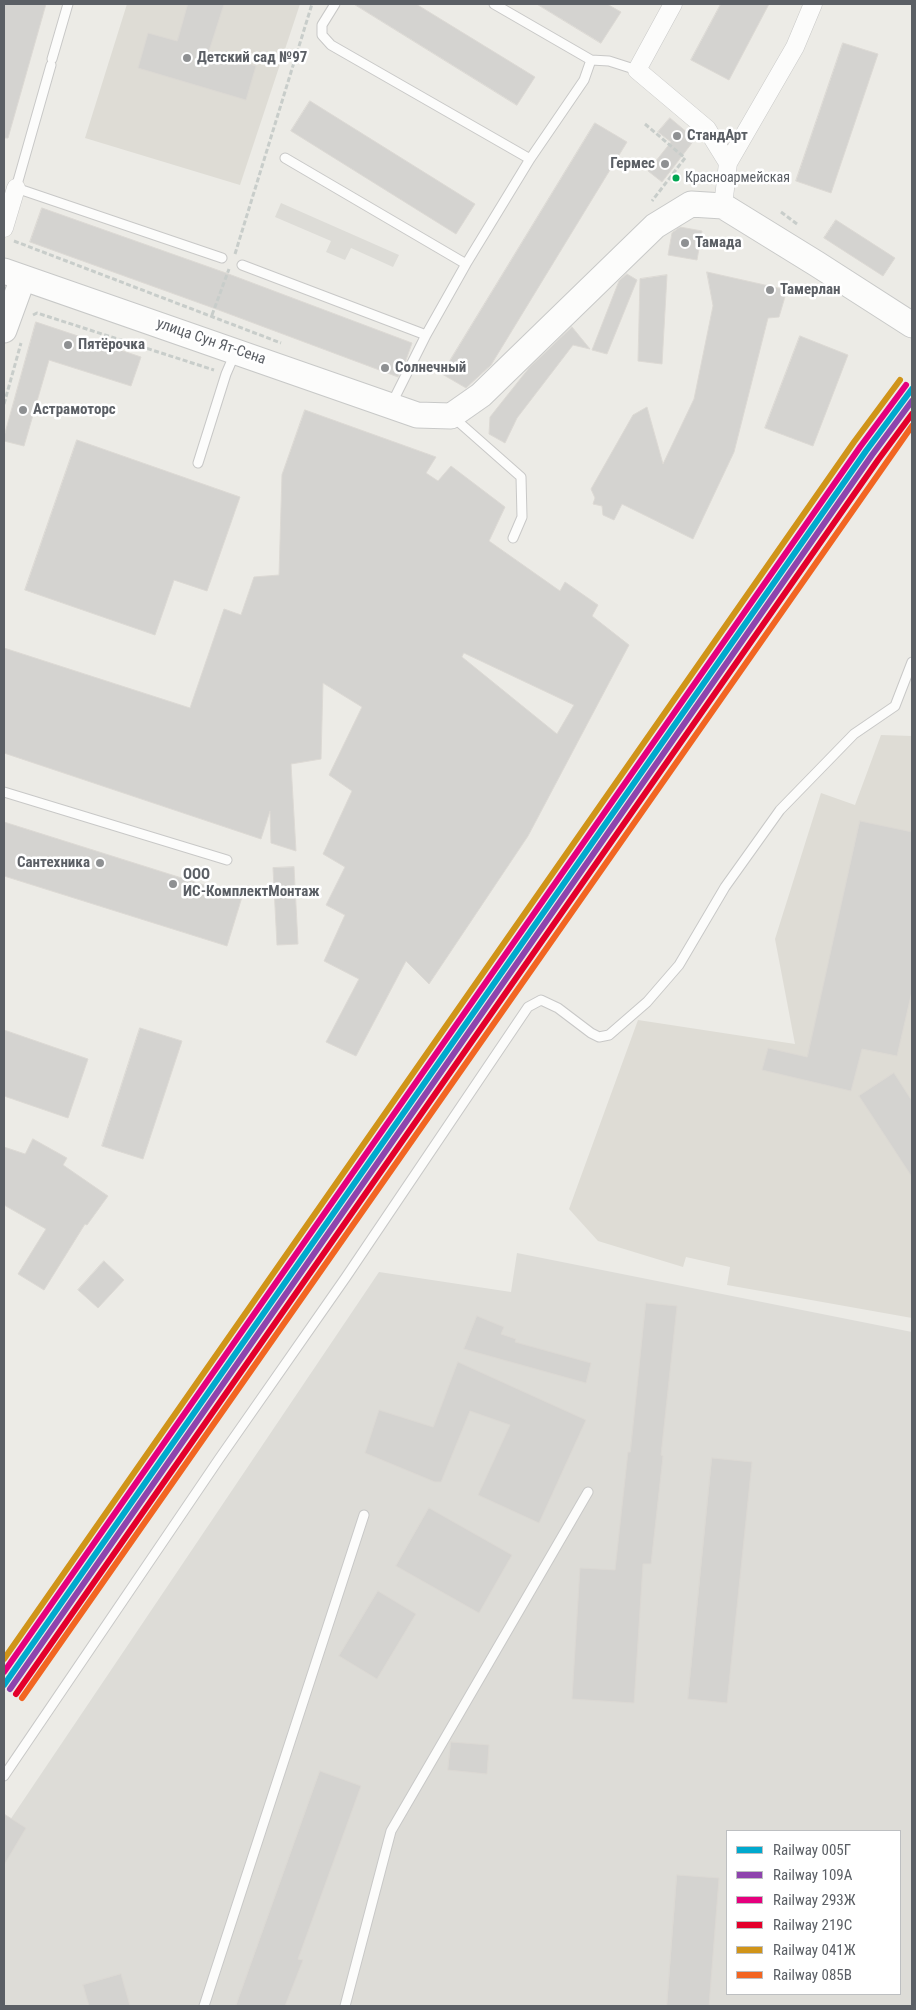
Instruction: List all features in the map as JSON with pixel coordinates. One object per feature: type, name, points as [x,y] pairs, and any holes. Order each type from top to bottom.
[{"type":"main road","points":[[451,416],[481,395],[655,226],[691,204],[723,206],[912,325]]},
{"type":"main road","points":[[13,275],[13,333]]},
{"type":"main road","name":"улица Сун Ят-Сена","points":[[13,275],[236,350],[417,415],[451,416]]},
{"type":"street","points":[[673,4],[637,70],[707,130],[728,163]]},
{"type":"street","points":[[723,206],[728,163],[795,47],[813,4]]},
{"type":"street","points":[[8,234],[16,188]]},
{"type":"lane","points":[[68,4],[16,188],[222,258]]},
{"type":"lane","points":[[335,4],[322,25],[322,35],[331,45],[530,159]]},
{"type":"lane","points":[[494,4],[591,60],[609,61],[637,70]]},
{"type":"lane","points":[[391,406],[426,335],[466,264],[530,159],[584,80],[591,60]]},
{"type":"lane","points":[[285,158],[466,264]]},
{"type":"lane","points":[[242,265],[426,335]]},
{"type":"lane","points":[[198,463],[226,374],[236,350]]},
{"type":"lane","points":[[451,416],[521,477],[522,517],[513,538]]},
{"type":"lane","points":[[4,1776],[346,1277],[528,1007],[541,1000],[558,1008],[599,1037],[609,1035],[647,1002],[679,965],[725,887],[780,810],[854,734],[895,706],[912,662]]},
{"type":"lane","points":[[4,792],[227,860]]},
{"type":"lane","points":[[344,2006],[391,1830],[588,1492]]},
{"type":"lane","points":[[204,2006],[364,1515]]},
{"type":"path","points":[[234,256],[312,4]]},
{"type":"path","points":[[645,124],[685,158],[648,206]]},
{"type":"path","points":[[8,234],[284,344]]},
{"type":"path","points":[[212,315],[231,264]]},
{"type":"path","points":[[28,318],[37,313],[226,374]]},
{"type":"path","points":[[4,404],[13,333]]},
{"type":"shaded area","points":[[127,4],[300,4],[240,185],[85,138]]},
{"type":"shaded area","points":[[281,203],[399,255],[393,267],[351,248],[345,260],[326,252],[331,241],[275,217]]},
{"type":"shaded area","points":[[881,735],[912,736],[912,1318],[727,1285],[730,1267],[686,1257],[683,1267],[598,1241],[569,1209],[638,1020],[795,1044],[775,939],[821,793],[855,805]]},
{"type":"shaded area","points":[[517,1253],[912,1332],[912,2006],[4,2006],[4,1829],[379,1272],[511,1292]]},
{"type":"building","points":[[4,4],[46,4],[8,138],[4,138]]},
{"type":"building","name":"Детский сад №97","points":[[188,4],[224,4],[209,51],[256,66],[246,100],[138,68],[148,33],[177,41]]},
{"type":"building","points":[[354,4],[416,4],[535,77],[517,105]]},
{"type":"building","points":[[537,4],[607,4],[621,12],[601,43]]},
{"type":"building","points":[[721,4],[769,4],[729,80],[691,60]]},
{"type":"building","points":[[843,43],[878,54],[831,193],[796,181]]},
{"type":"building","points":[[310,101],[475,204],[456,234],[291,131]]},
{"type":"building","points":[[670,118],[695,139],[662,182],[648,171],[671,142],[658,132]]},
{"type":"building","points":[[595,123],[627,142],[491,365],[466,388],[442,374]]},
{"type":"building","points":[[42,208],[226,273],[412,343],[405,363],[398,377],[30,242]]},
{"type":"building","points":[[836,220],[895,258],[883,276],[824,238]]},
{"type":"building","name":"Тамада","points":[[680,227],[702,231],[697,260],[668,255],[672,233]]},
{"type":"building","points":[[707,272],[787,290],[779,317],[768,318],[734,452],[693,539],[622,504],[614,520],[603,515],[602,506],[593,504],[595,498],[591,489],[633,415],[647,407],[663,464],[694,399],[713,306]]},
{"type":"building","points":[[627,274],[637,280],[607,354],[592,350],[619,281]]},
{"type":"building","points":[[667,275],[662,364],[638,361],[640,279]]},
{"type":"building","points":[[36,322],[141,357],[131,386],[49,360],[24,446],[4,441],[4,437]]},
{"type":"building","points":[[572,327],[590,349],[573,345],[517,418],[505,443],[489,434],[490,417],[529,368]]},
{"type":"building","points":[[800,336],[848,355],[813,446],[765,428]]},
{"type":"building","points":[[305,410],[436,457],[426,473],[438,481],[451,466],[505,507],[489,541],[560,591],[565,582],[598,605],[592,616],[629,645],[528,836],[429,984],[406,961],[356,1056],[326,1042],[359,979],[324,961],[345,915],[326,905],[345,867],[323,854],[352,791],[329,775],[362,707],[323,683],[321,759],[291,764],[296,851],[271,843],[270,811],[261,839],[4,753],[4,648],[190,708],[224,609],[241,615],[254,577],[279,575],[282,475]],"holes":[[[464,653],[574,705],[557,734],[462,657]]]},
{"type":"building","points":[[77,440],[240,497],[207,591],[174,580],[155,635],[25,590]]},
{"type":"building","points":[[860,821],[912,832],[912,991],[897,1056],[862,1049],[851,1091],[762,1070],[768,1048],[807,1057]]},
{"type":"building","points":[[4,822],[242,897],[227,946],[4,876]]},
{"type":"building","points":[[294,867],[298,944],[277,945],[273,868]]},
{"type":"building","points":[[140,1028],[182,1041],[143,1159],[102,1146]]},
{"type":"building","points":[[4,1030],[88,1059],[68,1118],[4,1096]]},
{"type":"building","points":[[894,1073],[912,1101],[912,1177],[859,1096]]},
{"type":"building","points":[[33,1139],[67,1158],[63,1165],[108,1196],[87,1225],[85,1224],[44,1290],[18,1274],[46,1229],[4,1205],[4,1147],[25,1154]]},
{"type":"building","points":[[104,1261],[124,1280],[98,1308],[78,1290]]},
{"type":"building","points":[[646,1303],[677,1306],[651,1564],[643,1564],[634,1703],[572,1699],[580,1568],[615,1570]]},
{"type":"building","points":[[477,1316],[504,1327],[501,1334],[516,1339],[515,1342],[591,1363],[586,1383],[464,1349]]},
{"type":"building","points":[[458,1362],[586,1420],[539,1523],[478,1495],[510,1425],[470,1411],[441,1482],[435,1482],[365,1453],[379,1410],[433,1427]]},
{"type":"building","points":[[712,1458],[752,1462],[727,1703],[688,1699]]},
{"type":"building","points":[[429,1508],[512,1555],[479,1613],[396,1566]]},
{"type":"building","points":[[378,1591],[416,1614],[377,1679],[339,1656]]},
{"type":"building","points":[[451,1742],[489,1745],[487,1774],[448,1770]]},
{"type":"building","points":[[320,1771],[361,1786],[298,1959],[303,1960],[285,2006],[236,2006]]},
{"type":"building","points":[[4,1814],[26,1828],[4,1865]]},
{"type":"building","points":[[677,1875],[719,1878],[709,2006],[667,2006]]},
{"type":"building","points":[[121,1974],[130,2006],[89,2006],[83,1985]]},
{"type":"rail line","name":"041Ж","points":[[4,1659],[854,442],[900,380]]},
{"type":"rail line","name":"293Ж","points":[[4,1672],[860,447],[906,385]]},
{"type":"rail line","name":"005Г","points":[[4,1685],[866,451],[912,389]]},
{"type":"rail line","name":"109А","points":[[10,1689],[872,455],[912,401]]},
{"type":"rail line","name":"219С","points":[[16,1694],[912,414]]},
{"type":"rail line","name":"085В","points":[[22,1698],[912,426]]},
{"type":"place","name":"Детский сад №97","points":[[187,58]]},
{"type":"place","name":"СтандАрт","points":[[677,136]]},
{"type":"place","name":"Гермес","points":[[665,164]]},
{"type":"place","name":"Красноармейская","points":[[676,178]]},
{"type":"place","name":"Тамада","points":[[685,243]]},
{"type":"place","name":"Тамерлан","points":[[770,290]]},
{"type":"place","name":"Пятёрочка","points":[[68,345]]},
{"type":"place","name":"Солнечный","points":[[385,368]]},
{"type":"place","name":"Астрамоторс","points":[[23,410]]},
{"type":"place","name":"Сантехника","points":[[100,863]]},
{"type":"place","name":"ООО ИС-КомплектМонтаж","points":[[173,884]]}]
